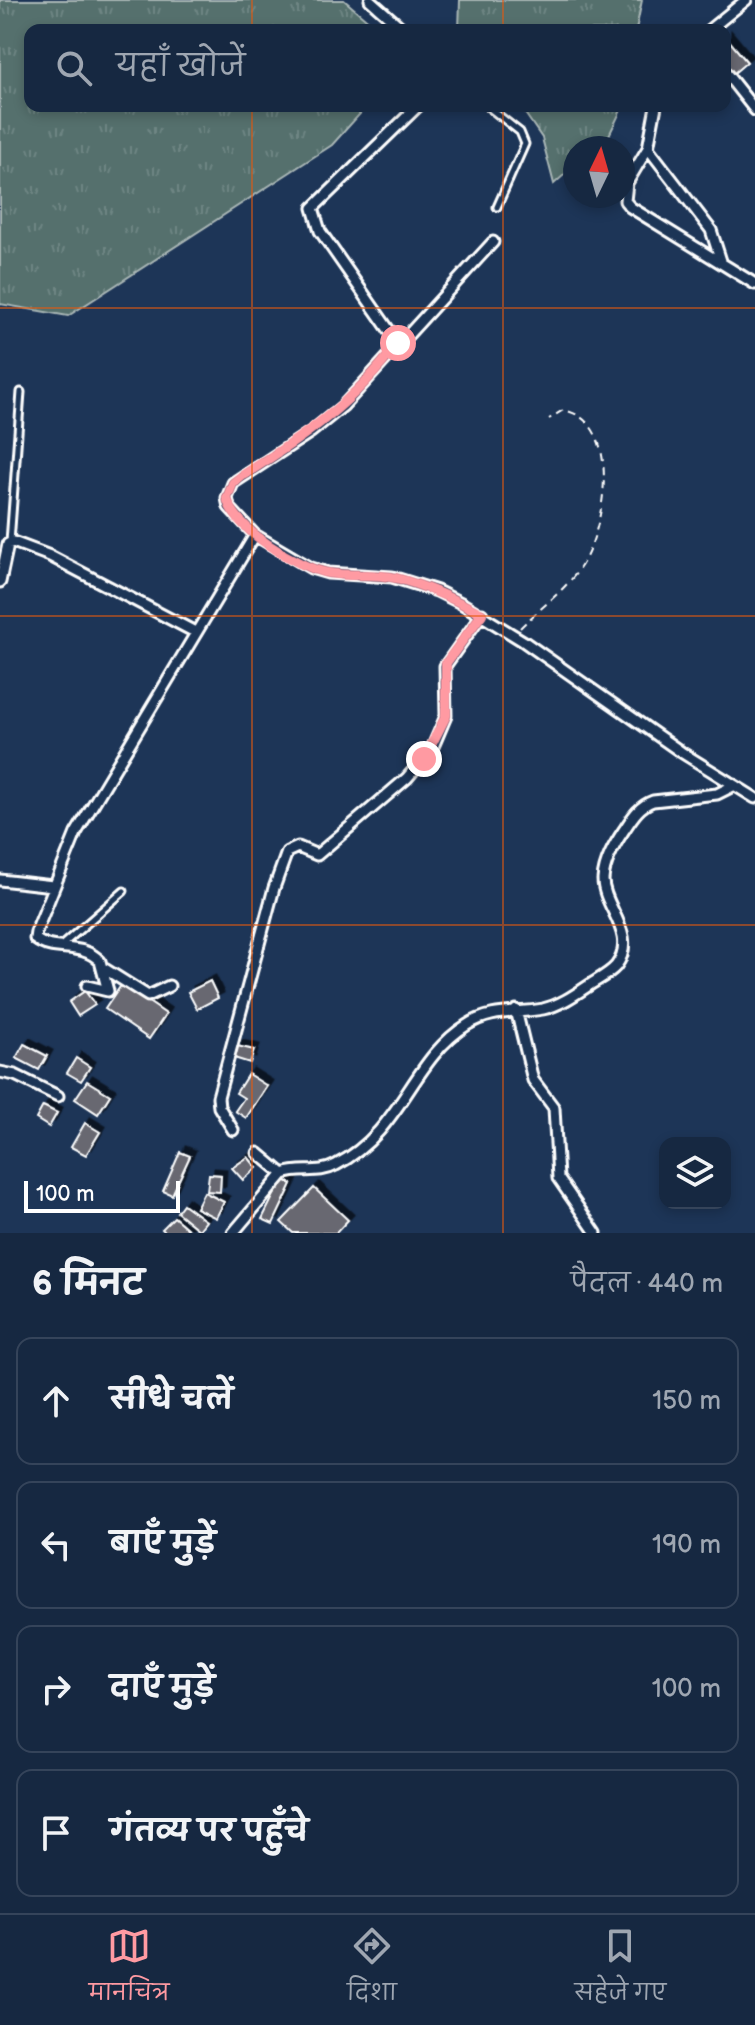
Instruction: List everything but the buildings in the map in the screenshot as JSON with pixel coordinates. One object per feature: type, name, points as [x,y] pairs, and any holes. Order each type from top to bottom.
[{"type":"street","points":[[370,0],[397,24]]},
{"type":"street","points":[[716,24],[746,0]]},
{"type":"street","points":[[731,80],[755,110]]},
{"type":"street","points":[[398,343],[320,231],[313,208],[412,112]]},
{"type":"street","points":[[655,112],[648,148],[627,183],[625,201],[755,284]]},
{"type":"street","points":[[648,148],[711,230],[721,261]]},
{"type":"street","points":[[493,242],[330,418],[233,483],[227,498],[229,507],[255,535],[311,568],[328,573],[376,575],[413,583],[482,614],[755,798]]},
{"type":"street","points":[[169,986],[148,996],[105,969],[88,951],[35,939],[76,833],[255,535]]},
{"type":"street","points":[[0,582],[10,542],[50,556],[195,632]]},
{"type":"street","points":[[233,1130],[219,1107],[218,1097],[274,888],[287,852],[298,847],[317,855],[414,771],[432,749],[446,716],[446,663],[482,614]]},
{"type":"street","points":[[258,1153],[283,1174],[320,1172],[353,1154],[384,1128],[444,1041],[477,1019],[516,1010],[541,1009],[564,1001],[618,963],[621,922],[607,898],[604,877],[617,841],[639,809],[653,801],[717,794],[733,786]]},
{"type":"street","points":[[0,880],[53,886]]},
{"type":"street","points":[[87,986],[108,991],[105,969]]},
{"type":"street","points":[[516,1010],[533,1080],[554,1108],[558,1178],[596,1233]]},
{"type":"street","points":[[0,1072],[24,1079],[58,1096]]},
{"type":"street","points":[[233,1233],[283,1174]]},
{"type":"lane","points":[[495,112],[520,132],[525,144],[497,207]]},
{"type":"lane","points":[[10,542],[21,392]]},
{"type":"lane","points":[[61,946],[124,891]]},
{"type":"path","points":[[514,635],[584,563],[605,481],[602,450],[580,417],[563,410],[549,419]]},
{"type":"green space","points":[[0,0],[344,0],[372,24],[24,24],[24,112],[362,112],[332,145],[68,316],[0,304]]},
{"type":"green space","points":[[460,0],[642,0],[637,24],[459,24]]},
{"type":"green space","points":[[524,112],[620,112],[609,136],[563,136],[563,176],[554,184],[542,138]]},
{"type":"route","points":[[398,343],[330,418],[242,476],[233,483],[227,498],[234,515],[255,535],[311,568],[328,573],[392,577],[437,591],[482,614],[446,663],[446,716],[432,749],[424,759]]}]
